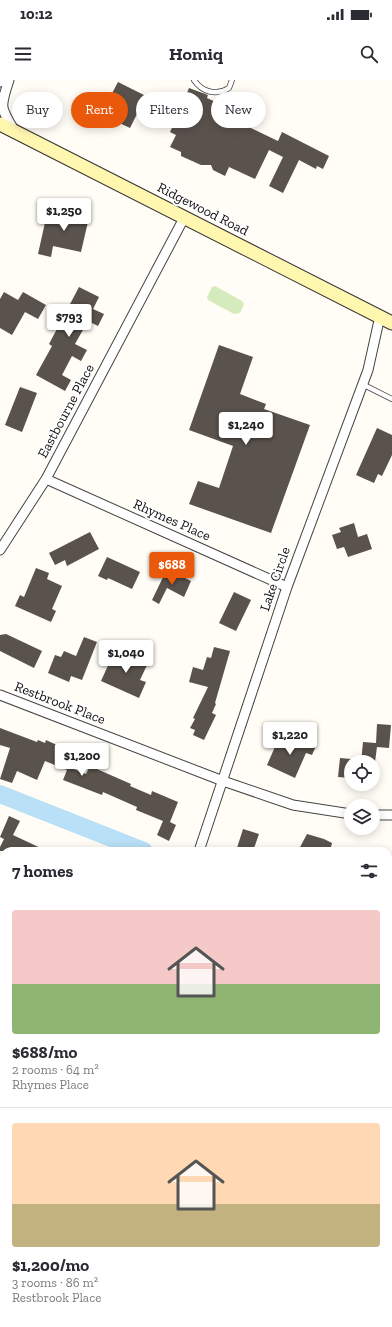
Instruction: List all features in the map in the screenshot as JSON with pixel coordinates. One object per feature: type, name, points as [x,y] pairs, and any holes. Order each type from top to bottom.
[{"type":"street","points":[[9,80],[0,103],[1,111],[15,132]]},
{"type":"street","name":"Ridgewood Road","points":[[0,124],[392,323]]},
{"type":"street","name":"Eastbourne Place","points":[[0,550],[46,479],[184,218]]},
{"type":"street","name":"Lake Circle","points":[[200,847],[287,587],[368,370],[380,316]]},
{"type":"street","name":"Rhymes Place","points":[[46,479],[287,587]]},
{"type":"street","name":"Restbrook Place","points":[[0,695],[223,781],[293,805],[344,813]]},
{"type":"street","points":[[380,815],[392,815]]},
{"type":"lane","points":[[194,80],[198,86],[212,93],[218,93],[228,88],[232,80]]},
{"type":"lane","points":[[362,384],[392,399]]},
{"type":"green space","points":[[215,286],[242,301],[244,304],[240,313],[234,314],[208,300],[207,297],[212,287]]},
{"type":"building","points":[[118,82],[138,92],[136,92],[136,116],[130,128],[128,127],[128,92],[113,92]]},
{"type":"building","points":[[189,88],[200,92],[187,92]]},
{"type":"building","points":[[203,93],[208,95],[207,98],[211,100],[211,128],[251,128],[278,141],[282,132],[329,156],[323,169],[317,166],[316,169],[299,160],[283,193],[269,186],[283,157],[269,150],[255,179],[229,167],[225,176],[213,170],[211,165],[201,165],[181,156],[181,152],[170,147],[176,135],[170,132],[172,128],[203,128]]},
{"type":"building","points":[[48,209],[73,215],[74,210],[90,213],[81,252],[53,246],[51,257],[38,254]]},
{"type":"building","points":[[79,287],[99,297],[93,309],[104,314],[98,326],[88,321],[75,344],[87,350],[81,361],[72,356],[62,375],[71,380],[65,391],[36,375],[52,346],[49,344]]},
{"type":"building","points":[[4,292],[18,300],[23,292],[46,305],[38,319],[25,312],[12,335],[0,328],[0,299]]},
{"type":"building","points":[[219,345],[253,357],[240,394],[266,404],[264,409],[310,425],[271,533],[189,504],[198,481],[219,488],[233,446],[189,430]]},
{"type":"building","points":[[20,387],[37,393],[22,432],[5,425]]},
{"type":"building","points":[[377,428],[392,435],[392,455],[382,476],[378,474],[374,483],[356,475]]},
{"type":"building","points":[[354,523],[358,537],[367,534],[372,549],[348,557],[344,547],[337,549],[332,535],[341,532],[339,528]]},
{"type":"building","points":[[90,532],[99,549],[67,566],[65,560],[55,565],[49,553]]},
{"type":"building","points":[[107,557],[140,572],[132,589],[108,578],[107,580],[98,576]]},
{"type":"building","points":[[36,568],[49,573],[47,579],[62,586],[52,609],[56,611],[51,622],[15,606],[20,595],[24,597]]},
{"type":"building","points":[[167,569],[191,581],[184,597],[167,588],[159,604],[152,600]]},
{"type":"building","points":[[234,592],[251,600],[236,631],[219,623]]},
{"type":"building","points":[[6,634],[42,651],[34,668],[0,651],[0,635]]},
{"type":"building","points":[[84,637],[97,642],[82,680],[71,676],[69,682],[48,673],[55,655],[61,657],[64,651],[76,656]]},
{"type":"building","points":[[214,647],[230,651],[215,703],[216,704],[212,713],[216,715],[204,740],[193,735],[195,730],[190,728],[195,719],[193,718],[208,687],[189,682],[193,667],[203,670],[207,657],[211,658]]},
{"type":"building","points":[[115,650],[137,660],[138,658],[148,663],[140,680],[146,682],[139,698],[101,681]]},
{"type":"building","points":[[377,724],[391,725],[389,748],[377,747],[376,755],[362,755],[363,742],[376,743]]},
{"type":"building","points":[[0,728],[37,742],[38,740],[45,743],[46,740],[59,746],[58,748],[74,755],[69,767],[86,774],[90,766],[131,784],[130,786],[151,795],[152,791],[178,802],[170,822],[176,825],[169,841],[157,835],[163,821],[136,810],[137,807],[103,792],[102,795],[63,780],[67,770],[45,761],[37,780],[17,771],[12,783],[0,779],[10,748],[0,745]]},
{"type":"building","points":[[295,736],[316,746],[312,755],[306,753],[295,778],[267,765],[278,740],[290,746]]},
{"type":"building","points":[[340,758],[344,758],[344,777],[338,777]]},
{"type":"building","points":[[9,816],[20,821],[13,835],[38,847],[0,847],[4,839],[0,837]]},
{"type":"building","points":[[243,829],[259,834],[254,847],[237,847]]},
{"type":"building","points":[[307,834],[332,843],[331,847],[300,847]]},
{"type":"waterway","points":[[0,794],[134,847]]}]
